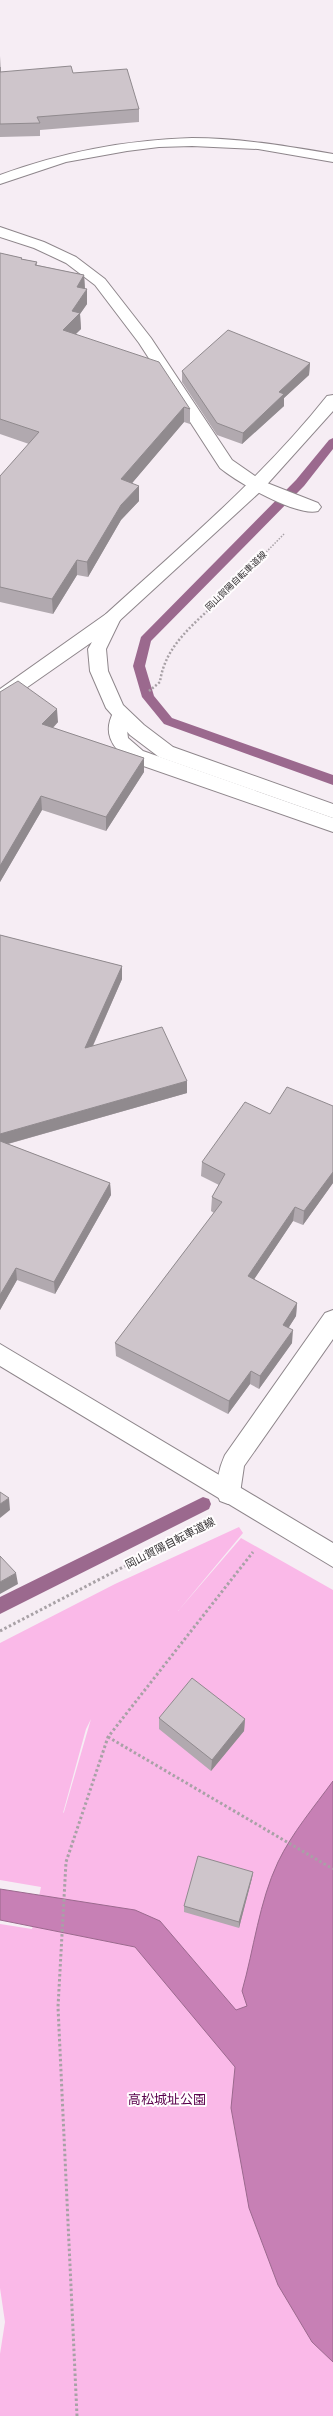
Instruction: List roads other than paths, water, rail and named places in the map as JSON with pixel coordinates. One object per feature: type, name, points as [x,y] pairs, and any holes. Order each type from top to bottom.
[{"type":"street","points":[[0,180],[37,165],[97,150],[148,143],[200,141],[259,145],[333,158]]},
{"type":"street","points":[[0,232],[39,245],[71,260],[100,282],[144,342],[226,464],[240,476],[256,485],[312,507]]},
{"type":"street","points":[[0,698],[112,618],[256,485],[312,429],[333,400]]},
{"type":"street","points":[[112,618],[97,649],[99,671],[115,708],[121,716],[137,730],[166,752],[333,811]]},
{"type":"street","points":[[121,716],[116,732],[120,743],[136,756],[333,825]]},
{"type":"street","points":[[228,1493],[233,1462],[333,1320]]},
{"type":"street","points":[[0,1354],[276,1523],[333,1556]]},
{"type":"waterway","points":[[333,442],[300,483],[145,640],[139,666],[148,697],[168,721],[333,780]]},
{"type":"waterway","points":[[0,1606],[203,1504]]},
{"type":"park label","name":"高松城址公園","points":[[167,2099]]}]
